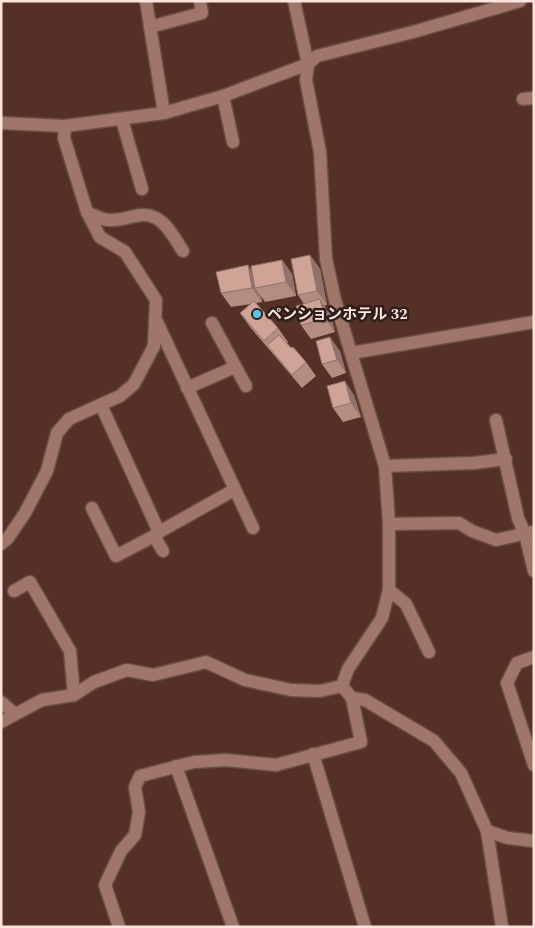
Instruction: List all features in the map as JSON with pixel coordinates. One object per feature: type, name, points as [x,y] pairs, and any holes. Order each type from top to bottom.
[{"type":"street","points":[[146,1],[164,113]]},
{"type":"street","points":[[150,27],[202,13],[200,1]]},
{"type":"street","points":[[294,1],[308,64],[306,80],[320,152],[326,259],[335,300],[385,466],[389,524],[389,590],[382,618],[348,669],[342,686]]},
{"type":"street","points":[[1,123],[65,126],[164,113],[223,96],[308,64],[317,56],[413,32],[520,1]]},
{"type":"street","points":[[223,96],[233,142]]},
{"type":"street","points":[[122,120],[142,189]]},
{"type":"street","points":[[1,544],[8,538],[25,513],[48,470],[57,433],[68,419],[120,396],[134,384],[154,346],[156,300],[125,252],[100,237],[87,212],[64,138],[65,126]]},
{"type":"street","points":[[87,212],[102,220],[114,220],[140,214],[155,217],[164,224],[183,251]]},
{"type":"street","points":[[156,322],[252,528]]},
{"type":"street","points":[[351,353],[534,322]]},
{"type":"street","points":[[212,324],[246,386]]},
{"type":"street","points":[[187,388],[235,367]]},
{"type":"street","points":[[101,405],[163,552]]},
{"type":"street","points":[[496,420],[518,518],[530,533],[534,571]]},
{"type":"street","points":[[385,466],[474,463],[506,459]]},
{"type":"street","points":[[92,508],[116,556],[234,490]]},
{"type":"street","points":[[389,524],[459,523],[472,531],[496,540],[530,533]]},
{"type":"street","points":[[14,591],[30,582],[70,651],[74,695]]},
{"type":"street","points":[[389,590],[406,604],[429,652]]},
{"type":"street","points":[[534,657],[517,663],[507,684],[534,765]]},
{"type":"street","points":[[1,722],[42,700],[74,695],[94,682],[128,670],[153,675],[206,662],[245,680],[291,690],[320,691],[342,686]]},
{"type":"street","points":[[119,927],[105,885],[121,851],[134,835],[139,812],[134,787],[140,776],[194,762],[226,760],[276,764],[361,742],[352,698],[342,686]]},
{"type":"street","points":[[352,698],[365,700],[434,741],[461,772],[487,831],[502,927]]},
{"type":"street","points":[[1,702],[15,714]]},
{"type":"street","points":[[313,754],[365,927]]},
{"type":"street","points":[[176,766],[233,927]]},
{"type":"street","points":[[487,831],[508,838],[534,841]]},
{"type":"building","points":[[310,255],[317,291],[298,295],[291,259]]},
{"type":"building","points":[[282,260],[286,282],[255,288],[251,266]]},
{"type":"building","points":[[248,265],[252,288],[221,293],[216,272]]},
{"type":"building","points":[[320,299],[325,319],[301,325],[296,306]]},
{"type":"building","points":[[254,301],[278,328],[264,341],[240,313]]},
{"type":"building","points":[[279,335],[306,362],[292,375],[267,345]]},
{"type":"building","points":[[330,337],[337,360],[322,364],[316,341]]},
{"type":"building","points":[[345,381],[351,403],[333,408],[327,386]]},
{"type":"place","name":"ペンションホテル 32","points":[[257,314]]}]
